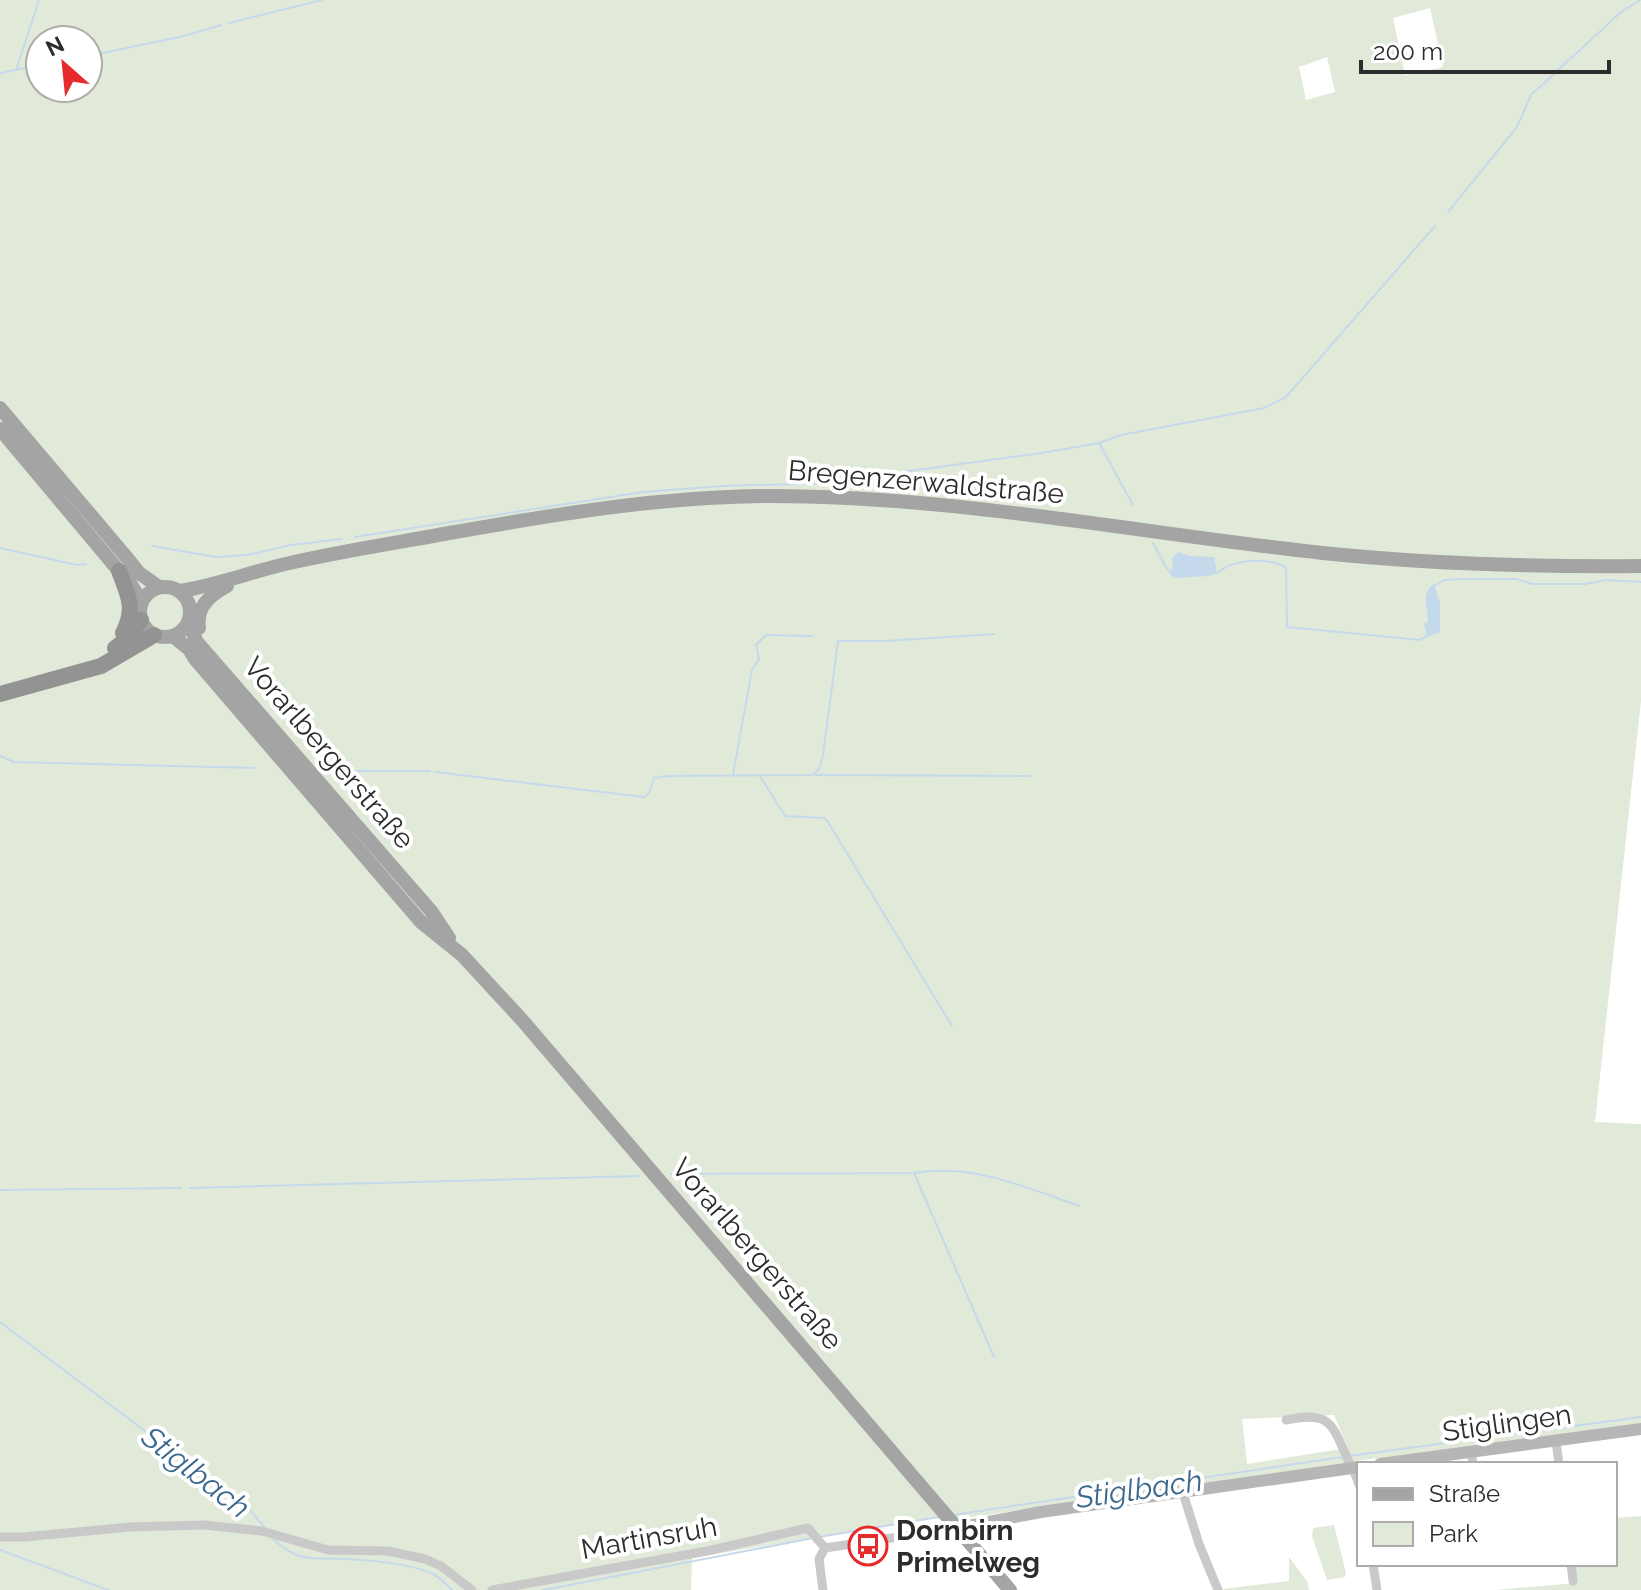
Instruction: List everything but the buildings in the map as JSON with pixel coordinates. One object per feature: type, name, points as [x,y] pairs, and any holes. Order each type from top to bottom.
[{"type":"highway","points":[[108,653],[125,630],[131,614],[124,565]]},
{"type":"highway","points":[[0,686],[108,653],[128,638],[141,620]]},
{"type":"highway","points":[[0,694],[101,666],[154,635]]},
{"type":"main road","points":[[0,408],[97,522],[124,565],[141,601],[144,626],[154,635],[173,636],[181,631],[189,616]]},
{"type":"main road","points":[[0,429],[62,502],[124,565],[159,587],[180,591]]},
{"type":"main road","name":"Bregenzerwaldstraße","points":[[180,591],[213,585],[295,561],[596,508],[761,496],[924,502],[1322,553],[1429,562],[1532,567],[1641,566]]},
{"type":"main road","points":[[62,502],[70,502],[85,519],[97,522]]},
{"type":"main road","points":[[124,565],[160,578],[183,582],[229,574],[241,576]]},
{"type":"main road","points":[[202,644],[198,620],[202,605],[210,596],[241,576]]},
{"type":"main road","name":"Bregenzerwaldstraße","points":[[189,616],[196,599],[213,585]]},
{"type":"main road","points":[[141,601],[159,587]]},
{"type":"main road","name":"Vorarlbergerstraße","points":[[180,591],[187,599],[194,637],[431,911],[462,955],[564,1068],[1010,1590]]},
{"type":"main road","name":"Vorarlbergerstraße","points":[[173,636],[189,649],[421,922],[462,955]]},
{"type":"main road","points":[[128,652],[163,645],[195,659]]},
{"type":"main road","name":"Stiglingen","points":[[1411,1462],[1472,1458],[1556,1441],[1641,1429]]},
{"type":"main road","points":[[955,1526],[1353,1465]]},
{"type":"street","points":[[1286,1420],[1313,1415],[1321,1418],[1333,1428],[1353,1465]]},
{"type":"street","points":[[1556,1441],[1559,1462]]},
{"type":"street","points":[[1183,1493],[1218,1590]]},
{"type":"street","points":[[0,1537],[204,1525],[262,1531],[328,1550],[388,1551],[425,1559],[441,1566],[472,1590]]},
{"type":"street","points":[[823,1590],[819,1559],[822,1545],[955,1526]]},
{"type":"street","name":"Martinsruh","points":[[492,1590],[707,1551],[808,1528],[822,1545]]},
{"type":"street","points":[[1373,1566],[1377,1590]]},
{"type":"street","points":[[1571,1566],[1573,1581]]},
{"type":"green space","points":[[0,0],[1641,0],[1641,701],[1595,1122],[1641,1124],[1641,1424],[1559,1438],[1371,1459],[966,1518],[925,1519],[692,1558],[691,1590],[0,1590]],"holes":[[[1430,8],[1443,67],[1405,75],[1393,18]],[[1327,57],[1335,92],[1306,100],[1299,67]],[[1334,1415],[1348,1448],[1247,1464],[1242,1419]]]},
{"type":"green space","points":[[1641,1516],[1641,1590],[1496,1590],[1575,1583],[1574,1566],[1617,1566],[1617,1518]]},
{"type":"green space","points":[[1334,1525],[1346,1573],[1345,1577],[1327,1580],[1312,1536],[1313,1528]]},
{"type":"green space","points":[[1289,1557],[1307,1581],[1309,1590],[1215,1590],[1289,1581]]},
{"type":"water","points":[[1178,552],[1214,557],[1217,573],[1174,578],[1169,573],[1173,566],[1172,558]]},
{"type":"water","points":[[1434,583],[1440,603],[1440,632],[1427,637],[1424,624],[1428,621],[1426,597]]},
{"type":"waterway","points":[[16,70],[39,0]]},
{"type":"waterway","points":[[229,23],[322,0]]},
{"type":"waterway","points":[[1448,212],[1517,127],[1531,95],[1620,13],[1640,0]]},
{"type":"waterway","points":[[104,53],[221,25]]},
{"type":"waterway","points":[[0,73],[24,68]]},
{"type":"waterway","points":[[1099,443],[1121,435],[1264,408],[1286,397],[1435,226]]},
{"type":"waterway","points":[[857,478],[1099,443],[1133,505]]},
{"type":"waterway","points":[[355,537],[643,492],[828,483]]},
{"type":"waterway","points":[[152,546],[216,557],[247,555],[291,545],[342,539]]},
{"type":"waterway","points":[[1153,543],[1171,572]]},
{"type":"waterway","points":[[0,548],[77,565],[86,564]]},
{"type":"waterway","points":[[1217,573],[1250,561],[1286,567],[1287,627],[1420,640],[1428,635]]},
{"type":"waterway","points":[[1433,587],[1444,580],[1459,579],[1516,579],[1532,584],[1586,584],[1606,580],[1641,582]]},
{"type":"waterway","points":[[436,772],[644,797],[649,793],[654,778],[669,776],[812,775],[819,769],[823,755],[838,641],[994,634]]},
{"type":"waterway","points":[[733,774],[752,670],[759,659],[756,645],[766,635],[812,636]]},
{"type":"waterway","points":[[0,756],[14,762],[254,768]]},
{"type":"waterway","points":[[340,771],[430,771]]},
{"type":"waterway","points":[[815,775],[1030,776]]},
{"type":"waterway","points":[[760,776],[785,816],[824,818],[828,822],[952,1026]]},
{"type":"waterway","points":[[914,1173],[957,1171],[978,1174],[1079,1206]]},
{"type":"waterway","points":[[671,1174],[914,1173],[994,1357]]},
{"type":"waterway","points":[[190,1188],[639,1176]]},
{"type":"waterway","points":[[0,1190],[181,1188]]},
{"type":"waterway","name":"Stiglbach","points":[[0,1322],[249,1509],[266,1529]]},
{"type":"waterway","name":"Stiglbach","points":[[1349,1456],[1641,1417]]},
{"type":"waterway","name":"Stiglbach","points":[[953,1515],[1342,1457]]},
{"type":"waterway","name":"Stiglbach","points":[[819,1537],[939,1517]]},
{"type":"waterway","name":"Stiglbach","points":[[272,1538],[290,1552],[307,1558],[367,1560],[415,1568],[436,1576],[452,1590]]},
{"type":"waterway","name":"Stiglbach","points":[[544,1590],[813,1538]]},
{"type":"waterway","points":[[0,1550],[108,1590]]},
{"type":"place","name":"Dornbirn Primelweg","points":[[868,1546]]}]
